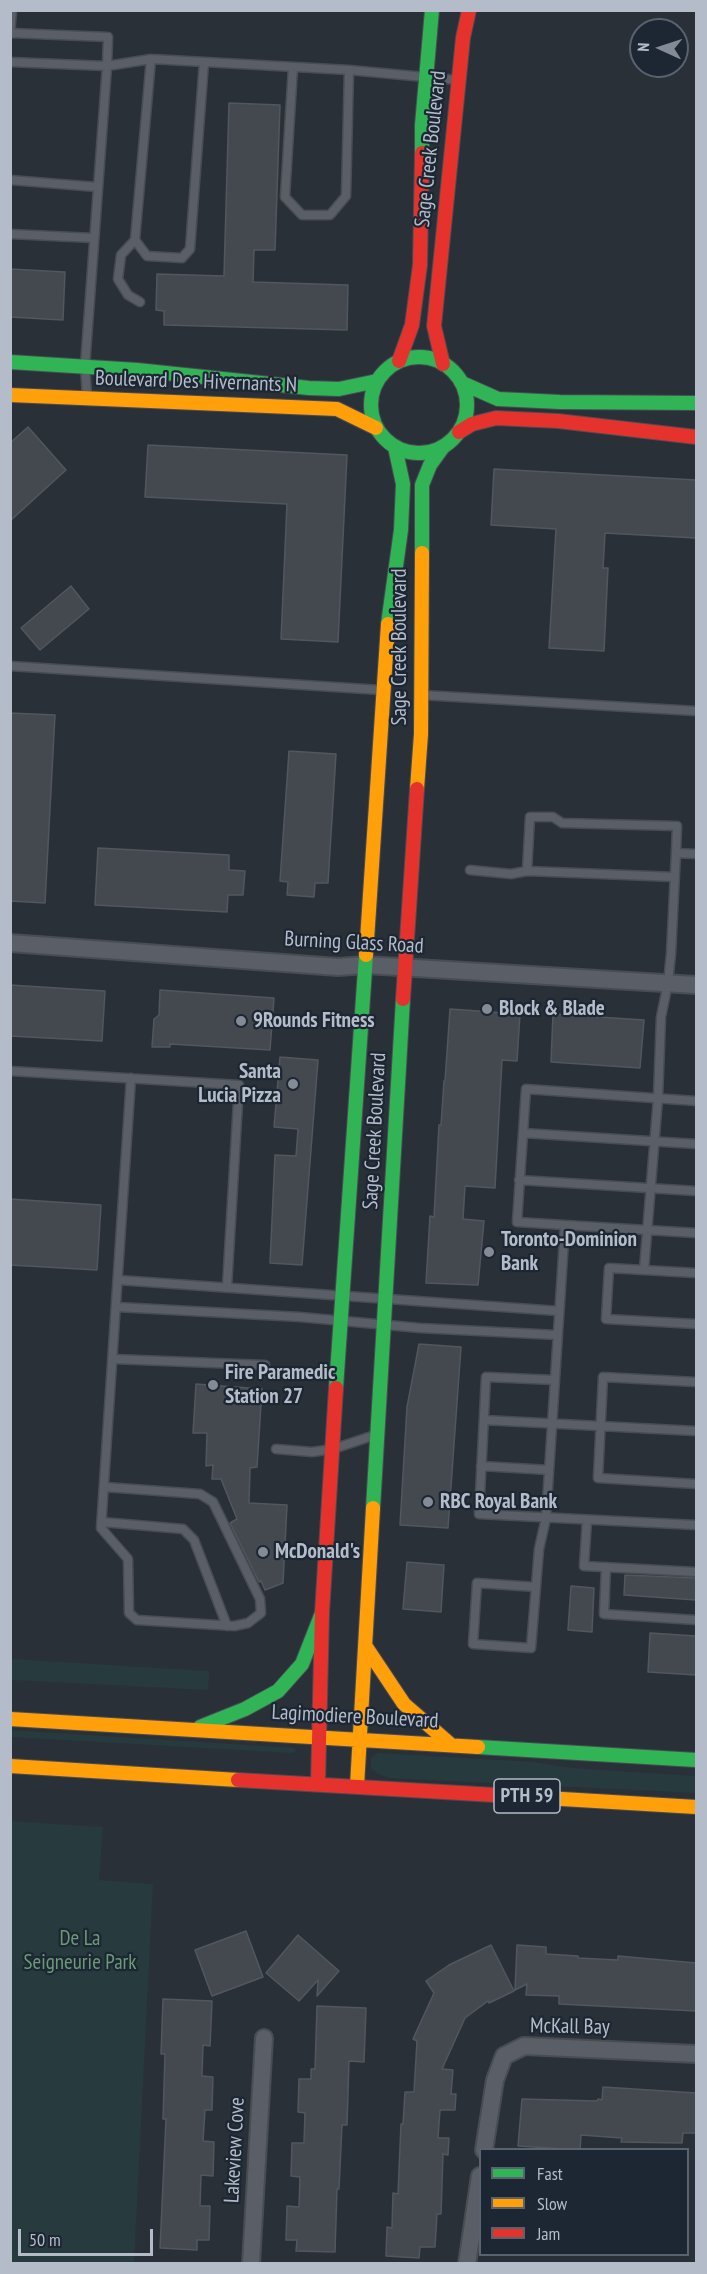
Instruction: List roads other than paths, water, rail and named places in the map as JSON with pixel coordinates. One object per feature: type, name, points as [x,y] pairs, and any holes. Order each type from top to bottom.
[{"type":"street","name":"Sage Creek Boulevard","points":[[399,361],[412,325],[420,265],[422,124],[432,10]]},
{"type":"street","name":"Sage Creek Boulevard","points":[[443,363],[434,326],[463,38],[469,10]]},
{"type":"street","points":[[459,432],[464,423],[467,403],[462,383],[443,363],[417,357],[399,361],[383,373],[377,381],[371,399],[376,428],[384,439],[395,447],[414,453],[424,453],[443,447],[459,432],[472,424],[496,418],[558,421],[696,437]]},
{"type":"street","name":"Boulevard Des Hivernants N","points":[[10,362],[85,366],[309,388],[339,389],[377,381]]},
{"type":"street","points":[[462,383],[498,399],[696,403]]},
{"type":"street","name":"Boulevard Des Hivernants N","points":[[10,395],[337,409],[376,428]]},
{"type":"street","name":"Sage Creek Boulevard","points":[[318,1784],[322,1613],[342,1294],[389,605],[401,530],[403,484],[395,447]]},
{"type":"street","name":"Sage Creek Boulevard","points":[[357,1786],[405,967],[421,734],[422,485],[430,465],[443,447]]},
{"type":"street","name":"Burning Glass Road","points":[[10,943],[338,967],[366,965],[696,985]]},
{"type":"street","points":[[194,1730],[245,1709],[278,1691],[302,1664],[322,1613]]},
{"type":"street","points":[[366,1647],[404,1704],[449,1743]]},
{"type":"street","name":"Lagimodiere Boulevard","points":[[10,1719],[359,1740],[449,1743],[696,1760]]},
{"type":"street","points":[[666,1758],[686,1747]]},
{"type":"street","name":"PTH 59","points":[[10,1766],[696,1807]]},
{"type":"street","name":"Lakeview Cove","points":[[252,2264],[264,2038]]},
{"type":"street","name":"McKall Bay","points":[[484,2148],[495,2079],[504,2056],[524,2046],[696,2054]]},
{"type":"street","points":[[468,2264],[479,2183]]},
{"type":"lane","points":[[12,10],[10,34],[108,37],[85,366],[87,400]]},
{"type":"lane","points":[[10,62],[107,66],[151,59],[349,70],[460,81]]},
{"type":"lane","points":[[140,302],[128,295],[118,279],[121,255],[135,240],[151,59]]},
{"type":"lane","points":[[135,240],[147,256],[182,258],[190,249],[204,62]]},
{"type":"lane","points":[[293,67],[285,197],[302,215],[330,216],[346,196],[349,70]]},
{"type":"lane","points":[[10,180],[97,187]]},
{"type":"lane","points":[[10,234],[94,238]]},
{"type":"lane","points":[[10,666],[383,690]]},
{"type":"lane","points":[[421,695],[696,711]]},
{"type":"lane","points":[[527,871],[530,817],[553,817],[562,823],[677,826],[668,983],[661,1017],[658,1098],[644,1270]]},
{"type":"lane","points":[[676,854],[696,854]]},
{"type":"lane","points":[[470,870],[511,874],[527,871],[675,877]]},
{"type":"lane","points":[[10,1071],[239,1085],[227,1287]]},
{"type":"lane","points":[[105,1487],[200,1494],[213,1502],[260,1599],[261,1612],[248,1623],[228,1626],[137,1620],[129,1613],[128,1559],[101,1528],[131,1078]]},
{"type":"lane","points":[[696,1101],[526,1089],[516,1222],[696,1233]]},
{"type":"lane","points":[[523,1133],[696,1144]]},
{"type":"lane","points":[[519,1180],[696,1191]]},
{"type":"lane","points":[[536,1587],[477,1583],[473,1644],[531,1648],[536,1587],[539,1549],[546,1518],[565,1225]]},
{"type":"lane","points":[[696,1273],[609,1268],[606,1319],[696,1324]]},
{"type":"lane","points":[[118,1280],[559,1311]]},
{"type":"lane","points":[[117,1307],[558,1335]]},
{"type":"lane","points":[[113,1359],[265,1365]]},
{"type":"lane","points":[[555,1380],[486,1377],[479,1514],[696,1525]]},
{"type":"lane","points":[[696,1382],[603,1377],[598,1479],[696,1484]]},
{"type":"lane","points":[[484,1420],[696,1431]]},
{"type":"lane","points":[[276,1449],[312,1452],[333,1449],[379,1434]]},
{"type":"lane","points":[[481,1466],[549,1470]]},
{"type":"lane","points":[[587,1520],[584,1566],[696,1572]]},
{"type":"lane","points":[[102,1522],[183,1529],[194,1540],[228,1626]]},
{"type":"lane","points":[[606,1567],[604,1614],[696,1620]]},
{"type":"place","name":"Block & Blade","points":[[487,1009]]},
{"type":"place","name":"9Rounds Fitness","points":[[241,1021]]},
{"type":"place","name":"Santa Lucia Pizza","points":[[293,1084]]},
{"type":"place","name":"Toronto-Dominion Bank","points":[[489,1252]]},
{"type":"place","name":"Fire Paramedic Station 27","points":[[213,1385]]},
{"type":"place","name":"RBC Royal Bank","points":[[428,1502]]},
{"type":"place","name":"McDonald's","points":[[263,1552]]},
{"type":"park label","name":"De La Seigneurie Park","points":[[80,1951]]}]
